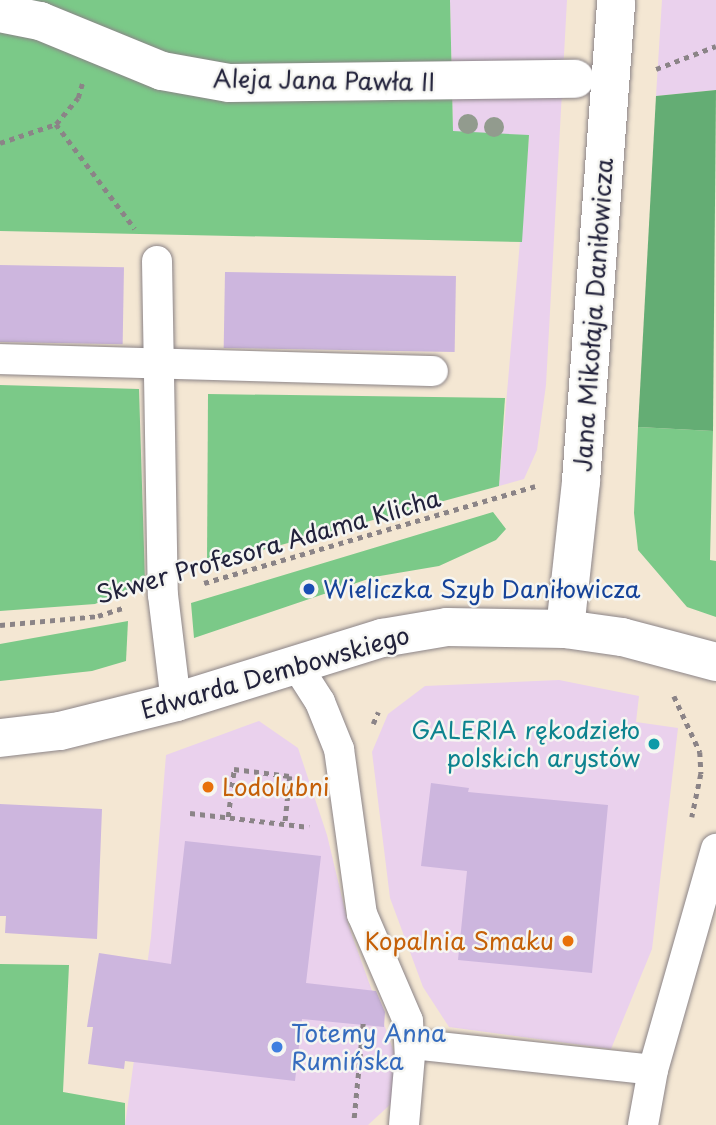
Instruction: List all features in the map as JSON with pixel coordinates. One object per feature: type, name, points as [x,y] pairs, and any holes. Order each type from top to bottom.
[{"type":"street","name":"Jana Mikołaja Daniłowicza","points":[[565,629],[581,481],[615,0]]},
{"type":"street","name":"Aleja Jana Pawła II","points":[[0,13],[40,22],[162,71],[229,83],[575,79]]},
{"type":"street","name":"Edwarda Dembowskiego","points":[[0,737],[60,730],[176,702],[382,638],[447,627],[565,629],[622,637],[716,662]]},
{"type":"lane","points":[[157,261],[162,364],[163,595],[176,702]]},
{"type":"lane","points":[[0,359],[433,371]]},
{"type":"lane","points":[[295,663],[320,702],[339,749],[362,914],[371,943],[408,1021],[410,1050],[404,1125]]},
{"type":"lane","points":[[643,1125],[653,1070],[716,849]]},
{"type":"lane","points":[[410,1050],[653,1070]]},
{"type":"path","points":[[645,73],[716,46]]},
{"type":"path","points":[[0,143],[57,124],[78,98]]},
{"type":"path","points":[[57,124],[103,180],[157,261]]},
{"type":"path","name":"Skwer Profesora Adama Klicha","points":[[0,625],[98,615],[542,484]]},
{"type":"path","points":[[228,817],[234,769],[290,776],[285,824]]},
{"type":"path","points":[[190,813],[320,828]]},
{"type":"shaded area","points":[[450,0],[567,0],[546,385],[537,450],[524,479],[499,486],[529,136],[453,132]]},
{"type":"shaded area","points":[[662,0],[716,0],[716,90],[656,96]]},
{"type":"shaded area","points":[[559,680],[639,696],[636,722],[678,728],[652,949],[611,1049],[449,1027],[423,987],[390,898],[372,752],[388,714],[425,686]]},
{"type":"shaded area","points":[[259,721],[298,748],[327,835],[349,927],[398,1063],[393,1102],[368,1125],[125,1125],[151,937],[166,755]]},
{"type":"green space","points":[[0,0],[450,0],[453,131],[529,135],[522,242],[0,231]]},
{"type":"green space","points":[[716,90],[713,431],[638,427],[656,96]]},
{"type":"green space","points":[[0,385],[139,389],[145,582],[95,604],[0,611]]},
{"type":"green space","points":[[208,394],[505,398],[499,486],[207,565]]},
{"type":"green space","points":[[638,427],[713,431],[710,560],[716,561],[716,617],[687,607],[638,550],[634,513]]},
{"type":"green space","points":[[493,512],[506,529],[496,540],[439,566],[374,577],[194,638],[191,603]]},
{"type":"green space","points":[[128,621],[126,661],[92,671],[0,681],[0,644]]},
{"type":"green space","points":[[0,964],[69,965],[63,1092],[125,1103],[125,1125],[0,1125]]},
{"type":"building","points":[[0,265],[124,267],[123,344],[0,342]]},
{"type":"building","points":[[225,272],[456,276],[455,352],[224,348]]},
{"type":"building","points":[[431,783],[469,788],[468,792],[608,805],[592,973],[458,960],[467,871],[421,866]]},
{"type":"building","points":[[0,804],[102,809],[97,939],[5,933],[6,916],[0,916]]},
{"type":"building","points":[[185,841],[321,856],[306,983],[376,991],[385,1012],[384,1027],[302,1019],[295,1081],[125,1061],[124,1069],[88,1064],[93,1027],[87,1027],[99,953],[171,964]]},
{"type":"place","name":"Wieliczka Szyb Daniłowicza","points":[[309,589]]},
{"type":"place","name":"GALERIA rękodzieło polskich arystów","points":[[654,744]]},
{"type":"place","name":"Lodolubni","points":[[208,787]]},
{"type":"place","name":"Kopalnia Smaku","points":[[568,941]]},
{"type":"place","name":"Totemy Anna Rumińska","points":[[277,1047]]}]
